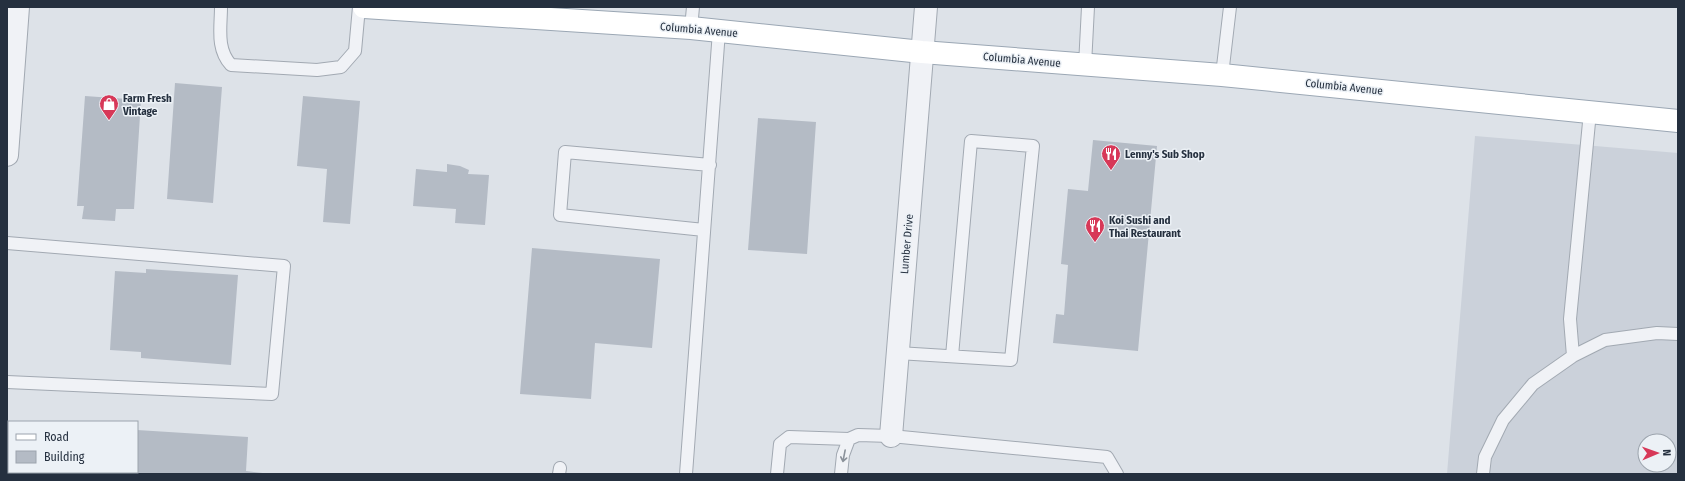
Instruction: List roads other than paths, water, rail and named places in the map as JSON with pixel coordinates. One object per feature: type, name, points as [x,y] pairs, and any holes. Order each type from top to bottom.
[{"type":"main road","name":"Columbia Avenue","points":[[364,7],[523,12],[922,52],[1222,75],[1678,121]]},
{"type":"street","points":[[7,154],[18,7]]},
{"type":"street","name":"Lumber Drive","points":[[891,436],[926,7]]},
{"type":"lane","points":[[221,7],[220,41],[224,57],[231,65],[317,70],[341,67],[355,51],[359,7]]},
{"type":"lane","points":[[691,28],[693,7]]},
{"type":"lane","points":[[1085,65],[1088,7]]},
{"type":"lane","points":[[1222,75],[1230,7]]},
{"type":"lane","points":[[686,474],[719,31]]},
{"type":"lane","points":[[1573,356],[1570,319],[1590,112]]},
{"type":"lane","points":[[898,353],[1011,360],[1033,146],[971,141],[952,356]]},
{"type":"lane","points":[[704,230],[560,215],[564,152],[710,165]]},
{"type":"lane","points":[[7,243],[284,266],[272,394],[7,382]]},
{"type":"lane","points":[[1483,474],[1485,457],[1503,420],[1533,384],[1573,356],[1605,340],[1657,333],[1678,334]]},
{"type":"lane","points":[[777,474],[780,444],[789,437],[849,439],[858,435],[891,436],[1107,457],[1118,474]]},
{"type":"lane","points":[[841,474],[843,455],[849,439]]},
{"type":"place","name":"Farm Fresh Vintage","points":[[109,121]]},
{"type":"place","name":"Lenny's Sub Shop","points":[[1111,171]]},
{"type":"place","name":"Koi Sushi and Thai Restaurant","points":[[1095,243]]}]
